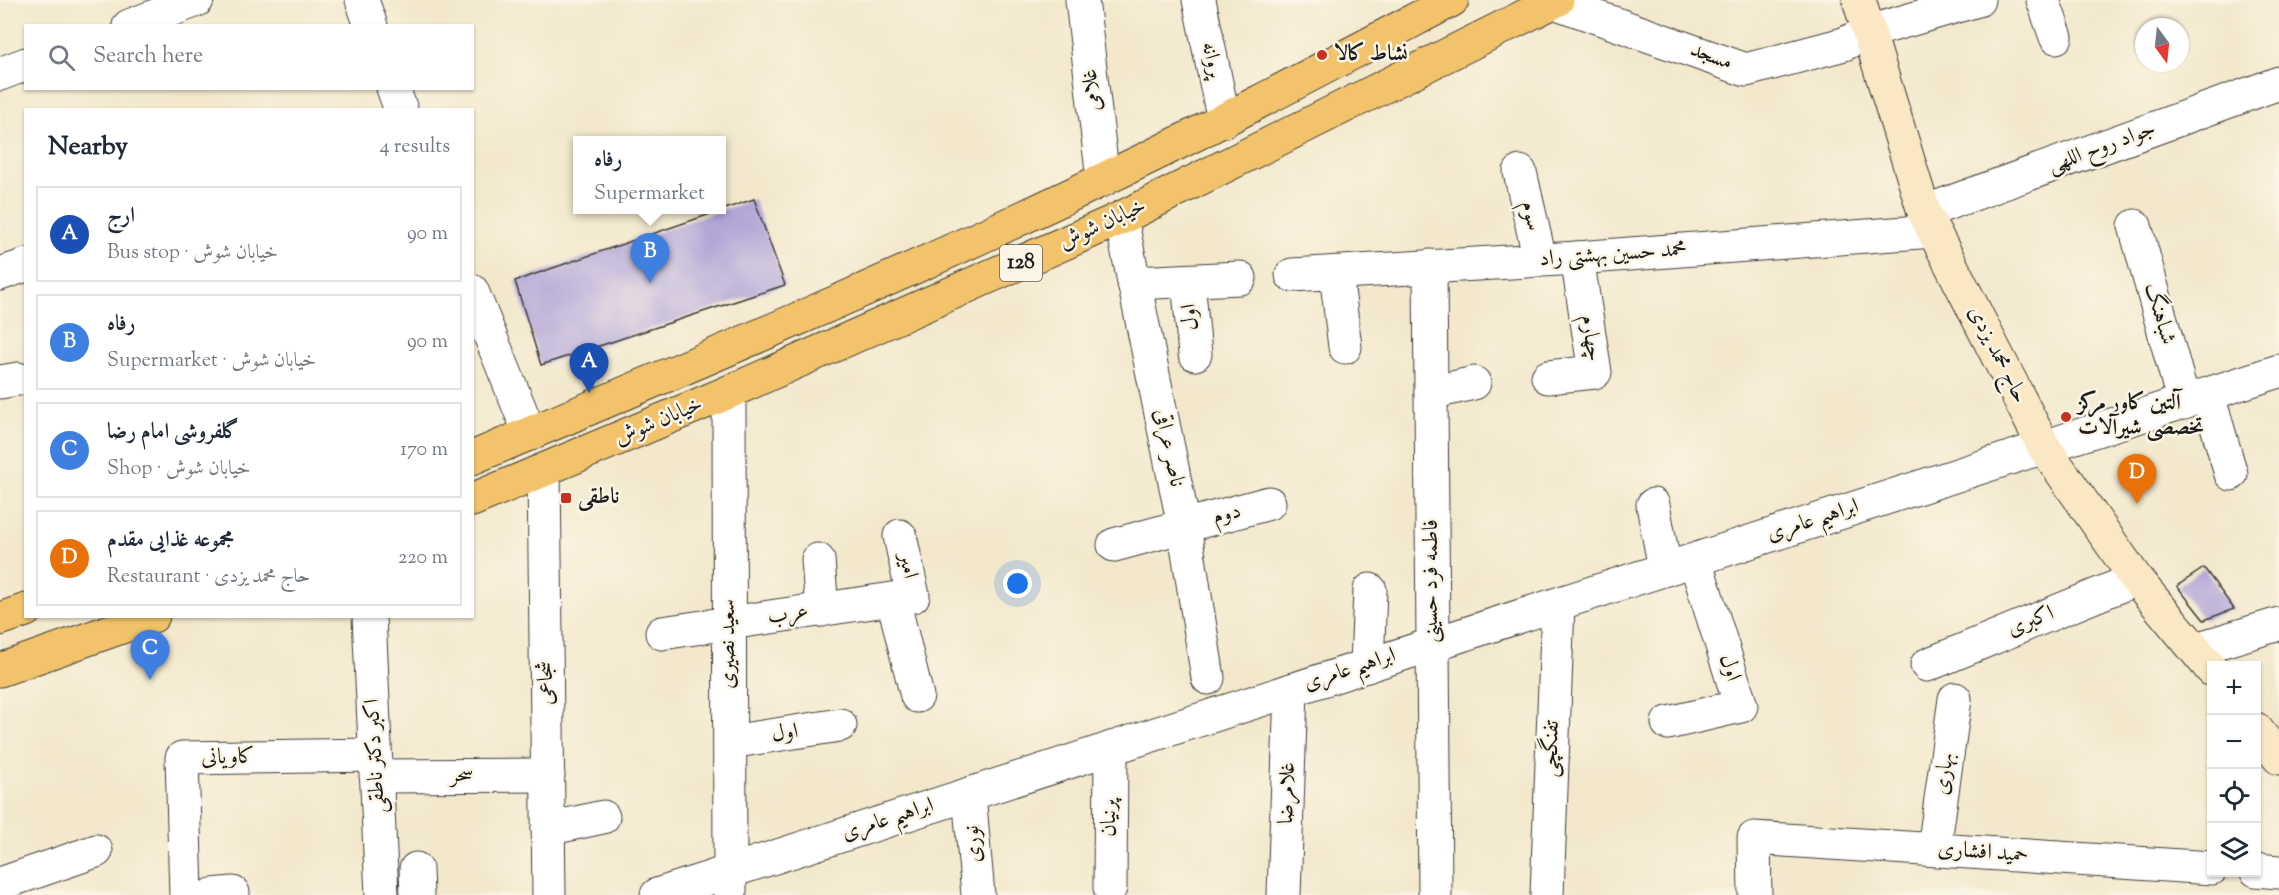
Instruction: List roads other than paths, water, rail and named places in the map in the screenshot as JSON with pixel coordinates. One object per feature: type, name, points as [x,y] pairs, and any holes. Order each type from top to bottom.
[{"type":"main road","name":"خیابان شوش","points":[[474,457],[800,319],[1103,180],[1224,121],[1452,0]]},
{"type":"main road","name":"خیابان شوش","points":[[474,499],[729,392],[1121,218],[1556,1]]},
{"type":"main road","points":[[0,619],[24,611]]},
{"type":"main road","points":[[0,670],[147,618]]},
{"type":"street","points":[[134,24],[197,0]]},
{"type":"street","points":[[362,0],[370,24]]},
{"type":"street","name":"غلامی","points":[[1082,0],[1103,180]]},
{"type":"street","name":"پروانه","points":[[1199,0],[1224,121]]},
{"type":"street","name":"حاج محمد یزدی","points":[[1859,0],[1929,222],[2044,447],[2136,579],[2204,660]]},
{"type":"street","name":"مسجد","points":[[1556,1],[1746,70],[1844,44],[1868,32],[1978,0]]},
{"type":"street","points":[[2043,0],[2056,37]]},
{"type":"street","points":[[0,74],[24,65]]},
{"type":"street","name":"جواد روح اللهی","points":[[1929,222],[2279,83]]},
{"type":"street","points":[[394,90],[400,108]]},
{"type":"street","name":"سوم","points":[[1520,172],[1540,260]]},
{"type":"street","name":"ناصر عراقی","points":[[1121,218],[1184,526],[1208,678]]},
{"type":"street","name":"محمد حسین بهشتی راد","points":[[1292,275],[1577,258],[1929,222]]},
{"type":"street","name":"شباهنگ","points":[[2135,226],[2196,399]]},
{"type":"street","name":"چهارم","points":[[1548,377],[1595,372],[1577,258]]},
{"type":"street","points":[[0,274],[24,266]]},
{"type":"street","name":"فاطمه فرد حسینی","points":[[1430,266],[1434,895]]},
{"type":"street","points":[[1336,273],[1345,347]]},
{"type":"street","points":[[1134,283],[1240,278]]},
{"type":"street","name":"اول","points":[[1188,280],[1195,354]]},
{"type":"street","points":[[474,296],[544,471]]},
{"type":"street","name":"ابراهیم عامری","points":[[657,895],[730,884],[969,794],[1432,643],[2196,399],[2279,370]]},
{"type":"street","points":[[1431,393],[1474,383]]},
{"type":"street","name":"سعید نصیری","points":[[729,392],[730,884]]},
{"type":"street","points":[[2196,399],[2232,474]]},
{"type":"street","name":"شجاعی","points":[[544,471],[549,895]]},
{"type":"street","name":"دوم","points":[[1184,526],[1269,503]]},
{"type":"street","points":[[1653,505],[1680,564]]},
{"type":"street","points":[[1114,545],[1184,526]]},
{"type":"street","name":"امیر","points":[[900,536],[903,597],[917,696]]},
{"type":"street","points":[[818,560],[822,610]]},
{"type":"street","name":"اول","points":[[1668,723],[1741,706],[1680,564]]},
{"type":"street","name":"اکبری","points":[[1927,665],[2136,579]]},
{"type":"street","points":[[1367,666],[1370,590]]},
{"type":"street","name":"عرب","points":[[663,633],[903,597]]},
{"type":"street","name":"تفنگچی","points":[[1547,895],[1558,604]]},
{"type":"street","name":"اکبر دکتر ناطقی","points":[[369,618],[382,895]]},
{"type":"street","points":[[2204,660],[2279,624]]},
{"type":"street","name":"غلامرضا","points":[[1284,895],[1291,690]]},
{"type":"street","name":"بهاری","points":[[1934,849],[1955,699]]},
{"type":"street","name":"اول","points":[[730,742],[840,725]]},
{"type":"street","points":[[2261,735],[2279,758]]},
{"type":"street","name":"پرنیان","points":[[1110,888],[1111,748]]},
{"type":"street","name":"کاویانی","points":[[186,895],[182,758],[376,766]]},
{"type":"street","name":"سحر","points":[[376,766],[548,775]]},
{"type":"street","name":"نوری","points":[[969,794],[978,895]]},
{"type":"street","points":[[548,829],[603,817]]},
{"type":"street","name":"حمید افشاری","points":[[1755,895],[1754,837],[2207,868]]},
{"type":"street","points":[[0,884],[96,851]]},
{"type":"street","points":[[2261,870],[2279,872]]},
{"type":"place","name":"نشاط کالا","points":[[1322,55]]},
{"type":"place","name":"رفاه","points":[[650,283]]},
{"type":"place","name":"ارج","points":[[589,393]]},
{"type":"place","name":"آلتین کاور مرکز تخصصی شیرآلات","points":[[2066,417]]},
{"type":"place","name":"ناطقی","points":[[566,498]]},
{"type":"place","name":"مجموعه غذایی مقدم","points":[[2137,504]]},
{"type":"place","name":"گلفروشی امام رضا","points":[[150,680]]}]
